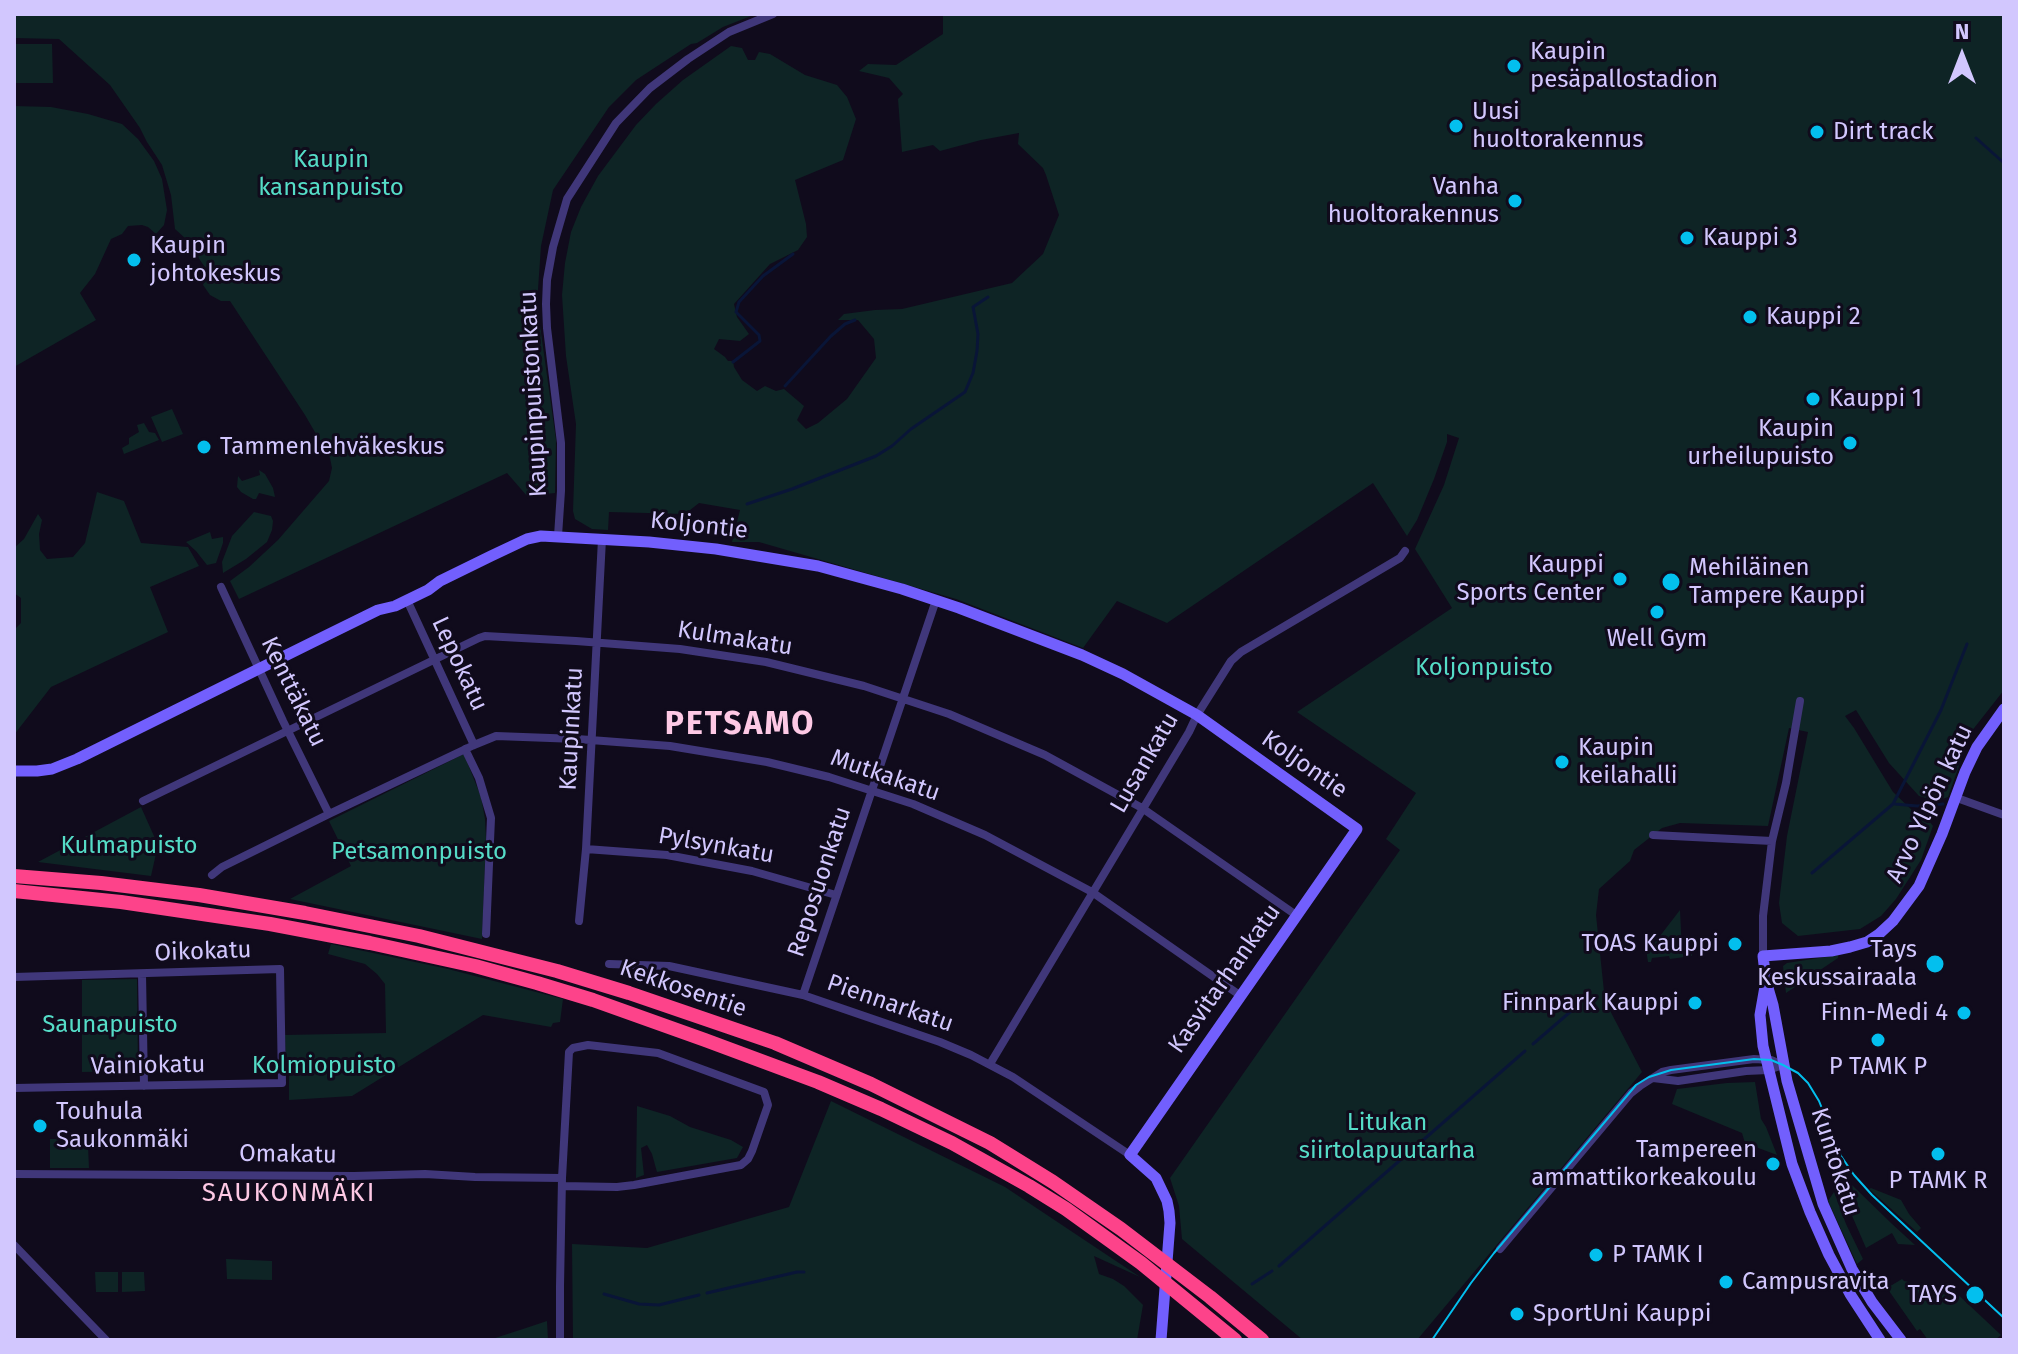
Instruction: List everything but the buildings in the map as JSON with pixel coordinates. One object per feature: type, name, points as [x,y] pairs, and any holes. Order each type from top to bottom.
[{"type":"highway","name":"Kekkosentie","points":[[14,876],[199,895],[419,936],[557,971],[775,1043],[871,1084],[990,1143],[1121,1229],[1259,1337]]},
{"type":"highway","name":"Kekkosentie","points":[[14,891],[121,902],[370,943],[537,983],[692,1035],[881,1109],[952,1143],[1029,1186],[1141,1263],[1231,1337]]},
{"type":"street","name":"Kaupinpuistonkatu","points":[[558,536],[561,443],[546,304],[553,247],[567,199],[616,123],[650,88],[729,32],[773,14]]},
{"type":"street","name":"Koljontie","points":[[14,771],[52,769],[77,759],[522,541],[536,536],[558,536],[700,547],[786,560],[866,578],[936,600],[1082,655],[1150,688],[1197,715],[1359,833]]},
{"type":"street","name":"Kaupinkatu","points":[[579,921],[586,849],[602,539]]},
{"type":"street","name":"Lusankatu","points":[[990,1064],[1226,667],[1241,652],[1400,558],[1405,551]]},
{"type":"street","name":"Kenttäkatu","points":[[221,587],[329,814]]},
{"type":"street","name":"Lepokatu","points":[[407,600],[470,747],[491,818],[486,934]]},
{"type":"street","name":"Reposuonkatu","points":[[803,995],[936,600]]},
{"type":"street","name":"Kulmakatu","points":[[143,801],[485,636],[680,649],[766,662],[864,686],[949,714],[1045,755],[1142,808],[1296,915]]},
{"type":"street","points":[[1653,835],[1772,841],[1800,701]]},
{"type":"street","name":"Arvo Ylpön katu","points":[[1763,956],[1831,951],[1867,942],[1879,934],[1919,886],[1977,747],[2004,709]]},
{"type":"street","name":"Mutkakatu","points":[[212,875],[222,867],[329,814],[496,736],[591,740],[702,750],[779,765],[871,790],[985,835],[1092,892],[1241,996]]},
{"type":"street","points":[[1957,798],[2004,815]]},
{"type":"street","name":"Kasvitarhankatu","points":[[1130,1155],[1296,915],[1359,833]]},
{"type":"street","name":"Kuntokatu","points":[[1772,841],[1763,916],[1763,956],[1783,1065],[1816,1183],[1831,1224],[1862,1287],[1901,1340]]},
{"type":"street","name":"Pylsynkatu","points":[[586,849],[667,855],[724,865],[836,895]]},
{"type":"street","name":"Piennarkatu","points":[[609,964],[669,966],[803,995],[940,1042],[990,1064],[1044,1096],[1130,1155]]},
{"type":"street","name":"Oikokatu","points":[[14,977],[280,969],[282,1083]]},
{"type":"street","points":[[142,974],[144,1086]]},
{"type":"street","name":"Kuntokatu","points":[[1766,981],[1760,1015],[1767,1065],[1791,1159],[1810,1212],[1837,1271],[1880,1340]]},
{"type":"street","name":"Omakatu","points":[[14,1174],[425,1174],[617,1187],[745,1163],[768,1105],[764,1092],[658,1053],[588,1045],[573,1048],[568,1058],[562,1182]]},
{"type":"street","points":[[1500,1249],[1631,1093],[1662,1072],[1744,1060],[1783,1065]]},
{"type":"street","name":"Vainiokatu","points":[[14,1088],[282,1083]]},
{"type":"street","points":[[1130,1155],[1156,1178],[1167,1201],[1170,1223],[1161,1340]]},
{"type":"street","points":[[560,1340],[562,1182]]},
{"type":"street","points":[[14,1245],[106,1340]]},
{"type":"green space","name":"Kaupin kansanpuisto","points":[[14,14],[756,14],[691,44],[636,80],[609,107],[553,190],[541,246],[537,304],[556,440],[555,493],[527,496],[507,473],[239,599],[230,581],[278,540],[329,481],[332,468],[330,458],[230,301],[221,301],[210,295],[203,285],[208,272],[186,239],[175,229],[171,195],[162,165],[110,85],[59,39],[14,38]]},
{"type":"green space","points":[[943,14],[2004,14],[2004,690],[1971,732],[1948,797],[1937,801],[1919,796],[1889,763],[1856,710],[1845,716],[1893,792],[1933,826],[1921,860],[1896,899],[1881,916],[1860,929],[1798,936],[1782,923],[1779,903],[1787,836],[1808,732],[1789,728],[1768,826],[1680,823],[1662,828],[1634,850],[1630,861],[1599,889],[1596,915],[1605,1001],[1642,1072],[1417,1340],[1303,1340],[1182,1239],[1179,1206],[1170,1178],[1400,850],[1386,839],[1416,793],[1297,712],[1452,608],[1415,549],[1444,485],[1459,438],[1447,434],[1434,479],[1407,536],[1373,483],[1167,623],[1117,601],[1083,648],[956,599],[759,542],[732,542],[740,510],[699,503],[685,514],[609,512],[608,530],[592,529],[575,519],[576,424],[566,356],[562,295],[571,232],[598,176],[636,125],[683,80],[731,46],[742,48],[748,60],[755,60],[759,52],[770,54],[805,75],[837,85],[847,97],[856,119],[843,160],[795,180],[807,237],[798,250],[770,264],[734,304],[737,317],[749,334],[740,341],[719,339],[714,349],[728,361],[733,361],[742,380],[757,391],[765,386],[776,391],[784,389],[804,406],[797,420],[806,429],[847,399],[876,358],[874,339],[858,320],[838,320],[844,314],[902,309],[1012,283],[1043,254],[1059,215],[1043,168],[1018,144],[1019,133],[940,151],[933,145],[902,152],[898,99],[903,94],[889,78],[859,71],[868,64],[896,65],[943,34]]},
{"type":"green space","points":[[14,44],[52,44],[53,83],[14,83]]},
{"type":"green space","points":[[14,106],[51,107],[122,124],[154,161],[162,179],[167,210],[164,225],[156,234],[142,225],[128,226],[122,234],[111,239],[95,274],[80,293],[96,320],[14,367]]},
{"type":"green space","points":[[172,409],[183,434],[162,442],[151,417]]},
{"type":"green space","points":[[144,423],[159,440],[124,454],[122,448],[129,444],[129,438],[139,432],[137,425]]},
{"type":"green space","points":[[259,470],[265,474],[275,497],[259,493],[253,499],[237,487],[238,476],[242,481],[260,475]]},
{"type":"green space","points":[[97,492],[124,501],[141,543],[188,547],[199,566],[150,587],[168,632],[51,687],[14,735],[14,630],[21,623],[21,598],[14,593],[14,548],[24,539],[38,514],[42,520],[40,550],[47,559],[73,557],[85,543]]},
{"type":"green space","points":[[254,512],[271,516],[272,530],[267,542],[223,573],[222,562],[232,536]]},
{"type":"green space","points":[[210,532],[212,539],[223,537],[223,543],[216,563],[207,565],[186,542]]},
{"type":"green space","name":"Petsamonpuisto","points":[[464,754],[481,797],[485,819],[482,939],[290,899],[351,866],[329,821]]},
{"type":"green space","name":"Kulmapuisto","points":[[141,807],[158,845],[151,876],[38,862]]},
{"type":"green space","points":[[1680,910],[1682,953],[1692,952],[1692,956],[1652,958],[1648,962],[1646,949],[1654,948],[1653,945]]},
{"type":"green space","name":"Kolmiopuisto","points":[[331,944],[448,969],[563,999],[560,1022],[553,1023],[551,1027],[483,1015],[352,1096],[289,1100],[285,1035],[386,1033],[385,984],[365,964],[328,954]]},
{"type":"green space","points":[[1838,955],[1838,958],[1786,993],[1783,966],[1787,963]]},
{"type":"green space","name":"Saunapuisto","points":[[137,979],[138,1071],[82,1072],[82,980]]},
{"type":"green space","points":[[1755,1082],[1761,1119],[1777,1155],[1745,1143],[1742,1133],[1672,1104],[1677,1089]]},
{"type":"green space","points":[[831,1101],[1005,1187],[1140,1277],[1094,1256],[1099,1274],[1124,1286],[1143,1305],[1137,1340],[573,1340],[572,1244],[647,1248],[789,1207]]},
{"type":"green space","points":[[637,1106],[670,1116],[743,1147],[737,1158],[657,1172],[647,1145],[641,1148],[644,1175],[636,1178]]},
{"type":"green space","points":[[50,1139],[77,1139],[77,1146],[88,1146],[89,1168],[50,1168]]},
{"type":"green space","points":[[1852,1185],[1915,1245],[1898,1244],[1892,1233],[1866,1248],[1840,1188]]},
{"type":"green space","points":[[1871,1188],[1901,1200],[1921,1228],[1917,1232]]},
{"type":"green space","points":[[1834,1192],[1863,1259],[1857,1264],[1828,1201]]},
{"type":"green space","points":[[226,1259],[272,1261],[272,1280],[227,1279]]},
{"type":"green space","points":[[95,1272],[118,1272],[118,1292],[96,1292]]},
{"type":"green space","points":[[122,1272],[144,1272],[145,1291],[122,1292]]},
{"type":"green space","points":[[1902,1279],[1924,1285],[1938,1300],[1950,1287],[2001,1335],[1995,1340],[1928,1340],[1920,1329],[1917,1331],[1887,1288]]},
{"type":"green space","points":[[547,1321],[548,1340],[489,1340],[523,1329]]},
{"type":"waterway","points":[[1976,138],[2004,163]]},
{"type":"waterway","points":[[733,362],[760,341],[759,335],[736,312],[739,302],[763,276],[793,254]]},
{"type":"waterway","points":[[747,504],[876,456],[965,392],[977,351],[978,334],[973,307],[988,297]]},
{"type":"waterway","points":[[785,386],[831,336],[855,320]]},
{"type":"waterway","points":[[1812,873],[1893,804],[1941,710],[1967,644]]},
{"type":"waterway","points":[[1895,804],[1943,804]]},
{"type":"waterway","points":[[1533,1044],[1577,1006]]},
{"type":"waterway","points":[[1279,1266],[1525,1051]]},
{"type":"waterway","points":[[1252,1284],[1272,1271]]},
{"type":"waterway","points":[[707,1293],[804,1272]]},
{"type":"waterway","points":[[604,1294],[639,1304],[659,1305],[699,1295]]},
{"type":"tram line","points":[[1432,1340],[1494,1253],[1636,1085],[1671,1070],[1754,1059],[1771,1060],[1783,1065],[1808,1083],[1819,1101],[1841,1156],[1854,1175],[2004,1318]]},
{"type":"place","name":"Kaupin pesäpallostadion","points":[[1514,66]]},
{"type":"place","name":"Uusi huoltorakennus","points":[[1456,126]]},
{"type":"place","name":"Dirt track","points":[[1817,132]]},
{"type":"place","name":"Vanha huoltorakennus","points":[[1515,201]]},
{"type":"place","name":"Kauppi 3","points":[[1687,238]]},
{"type":"place","name":"Kaupin johtokeskus","points":[[134,260]]},
{"type":"place","name":"Kauppi 2","points":[[1750,317]]},
{"type":"place","name":"Kauppi 1","points":[[1813,399]]},
{"type":"place","name":"Kaupin urheilupuisto","points":[[1850,443]]},
{"type":"place","name":"Tammenlehväkeskus","points":[[204,447]]},
{"type":"place","name":"Kauppi Sports Center","points":[[1620,579]]},
{"type":"place","name":"Mehiläinen Tampere Kauppi","points":[[1671,582]]},
{"type":"place","name":"Well Gym","points":[[1657,612]]},
{"type":"place","name":"Kaupin keilahalli","points":[[1562,762]]},
{"type":"place","name":"TOAS Kauppi","points":[[1735,944]]},
{"type":"place","name":"Tays Keskussairaala","points":[[1935,964]]},
{"type":"place","name":"Finnpark Kauppi","points":[[1695,1003]]},
{"type":"place","name":"Finn-Medi 4","points":[[1964,1013]]},
{"type":"place","name":"P TAMK P","points":[[1878,1040]]},
{"type":"place","name":"Touhula Saukonmäki","points":[[40,1126]]},
{"type":"place","name":"P TAMK R","points":[[1938,1154]]},
{"type":"place","name":"Tampereen ammattikorkeakoulu","points":[[1773,1164]]},
{"type":"place","name":"P TAMK I","points":[[1596,1255]]},
{"type":"place","name":"Campusravita","points":[[1726,1282]]},
{"type":"place","name":"TAYS","points":[[1975,1295]]},
{"type":"place","name":"SportUni Kauppi","points":[[1517,1314]]},
{"type":"district","name":"PETSAMO","points":[[740,725]]},
{"type":"district","name":"SAUKONMÄKI","points":[[289,1194]]},
{"type":"park label","name":"Koljonpuisto","points":[[1484,668]]},
{"type":"park label","name":"Litukan siirtolapuutarha","points":[[1387,1137]]}]
